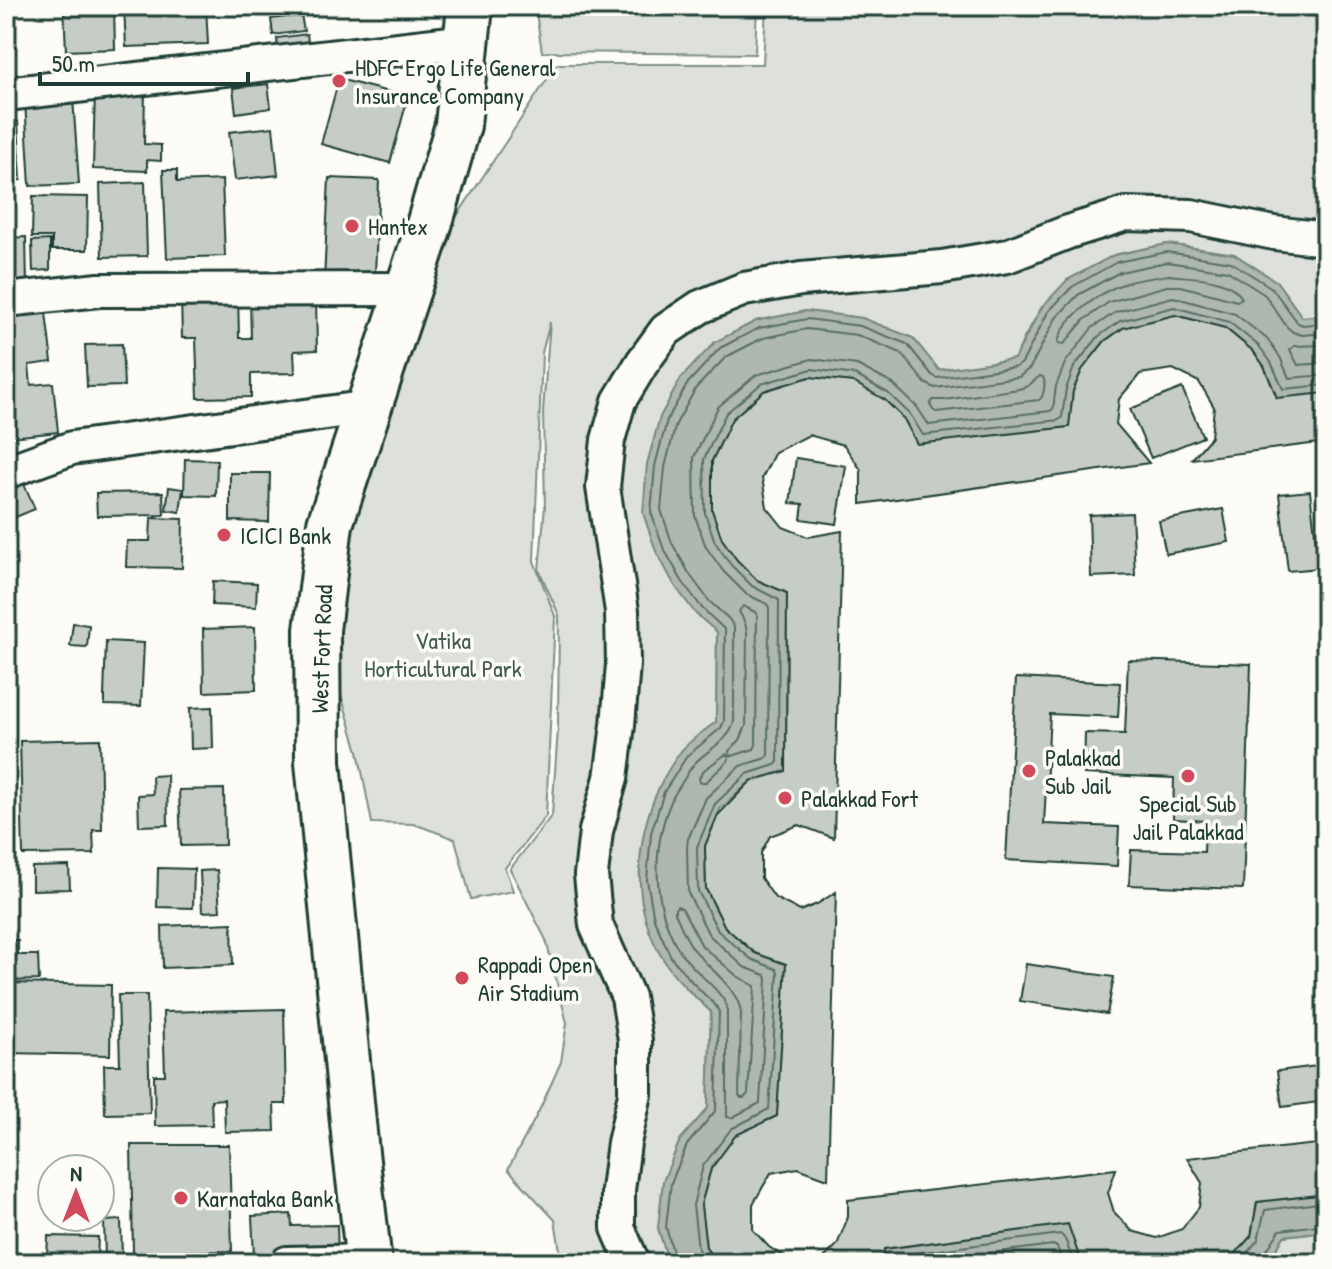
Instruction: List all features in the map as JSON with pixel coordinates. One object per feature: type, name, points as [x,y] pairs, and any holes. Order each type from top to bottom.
[{"type":"main road","name":"West Fort Road","points":[[369,1262],[318,762],[317,630],[330,524],[427,232],[458,125],[463,19]]},
{"type":"street","points":[[6,94],[310,59],[463,19]]},
{"type":"street","points":[[633,1263],[618,1228],[618,1190],[635,1094],[635,1040],[628,997],[596,925],[591,875],[596,831],[613,764],[623,664],[622,611],[603,487],[608,440],[619,401],[642,363],[666,330],[700,307],[744,289],[801,279],[942,267],[1007,256],[1126,214],[1191,216],[1274,233],[1326,239]]},
{"type":"street","points":[[6,300],[99,290],[408,289]]},
{"type":"street","points":[[6,472],[72,448],[370,407]]},
{"type":"street","points":[[287,1263],[369,1262]]},
{"type":"green space","points":[[535,6],[757,6],[755,54],[542,52]]},
{"type":"green space","name":"Vatika Horticultural Park","points":[[766,6],[1326,6],[1326,315],[1302,317],[1277,282],[1234,254],[1167,244],[1114,255],[1042,307],[1015,359],[938,370],[913,338],[862,318],[806,311],[756,321],[656,551],[683,594],[717,632],[716,722],[681,751],[665,961],[686,988],[711,1012],[708,1109],[680,1140],[658,1228],[669,1263],[562,1263],[555,1220],[508,1169],[561,1062],[567,1023],[546,940],[510,869],[552,815],[558,728],[559,615],[539,570],[545,506],[543,411],[550,322],[542,353],[534,561],[555,616],[546,816],[505,868],[513,891],[471,899],[455,839],[414,824],[372,823],[358,751],[329,655],[336,521],[438,245],[557,64],[763,64]]},
{"type":"green space","points":[[1326,1231],[1326,1263],[1269,1263],[1284,1236]]},
{"type":"water","points":[[1167,244],[1234,254],[1277,282],[1302,317],[1326,315],[1326,393],[1277,398],[1264,366],[1253,351],[1225,328],[1123,328],[1104,341],[1082,370],[1073,391],[1069,427],[917,444],[904,419],[884,400],[853,383],[810,377],[764,391],[732,419],[712,461],[712,510],[757,580],[787,593],[786,771],[751,781],[720,809],[705,846],[706,889],[725,927],[755,953],[786,964],[777,1116],[736,1135],[711,1169],[701,1204],[706,1247],[716,1263],[669,1263],[658,1228],[663,1181],[680,1140],[708,1108],[711,1012],[675,976],[652,937],[640,884],[640,856],[653,802],[664,777],[683,749],[716,722],[717,632],[696,614],[675,586],[656,551],[643,513],[647,464],[660,417],[681,378],[715,342],[756,321],[806,311],[862,318],[913,338],[939,370],[1014,359],[1042,307],[1067,280],[1114,255]]},
{"type":"water","points":[[1326,1194],[1326,1231],[1284,1236],[1269,1263],[1227,1263],[1251,1236],[1257,1202]]},
{"type":"water","points":[[1068,1224],[1079,1256],[1088,1263],[881,1263],[884,1249]]},
{"type":"building","points":[[64,6],[114,6],[115,49],[66,51]]},
{"type":"building","points":[[124,6],[206,6],[208,44],[126,47]]},
{"type":"building","points":[[301,15],[304,31],[273,35],[271,19]]},
{"type":"building","points":[[307,34],[309,50],[278,54],[277,38]]},
{"type":"building","points":[[339,79],[408,97],[390,163],[321,144]]},
{"type":"building","points":[[268,84],[271,108],[236,113],[233,88]]},
{"type":"building","points":[[95,89],[145,90],[144,144],[161,145],[161,161],[147,160],[147,171],[93,169]]},
{"type":"building","points":[[73,98],[79,184],[30,186],[25,101]]},
{"type":"building","points":[[6,121],[18,121],[21,180],[6,181]]},
{"type":"building","points":[[273,127],[278,175],[235,180],[229,132]]},
{"type":"building","points":[[163,170],[177,170],[177,182],[222,180],[225,256],[167,258]]},
{"type":"building","name":"Hantex","points":[[329,178],[379,180],[375,274],[350,272],[350,282],[324,281]]},
{"type":"building","points":[[145,182],[147,256],[102,257],[100,184]]},
{"type":"building","points":[[33,196],[88,197],[87,250],[52,250],[52,237],[32,237]]},
{"type":"building","points":[[26,237],[27,286],[6,286],[6,238]]},
{"type":"building","points":[[50,240],[50,270],[33,271],[32,241]]},
{"type":"building","points":[[238,293],[239,338],[251,338],[250,300],[316,298],[317,350],[294,351],[295,373],[251,374],[251,397],[198,398],[196,338],[182,338],[181,295]]},
{"type":"building","points":[[46,313],[52,362],[29,365],[31,385],[53,383],[58,432],[11,437],[6,362],[11,362],[6,317]]},
{"type":"building","name":"Palakkad Fort","points":[[1175,315],[1225,328],[1253,351],[1264,366],[1277,398],[1326,393],[1326,442],[1192,459],[1211,437],[1214,407],[1199,382],[1173,369],[1140,374],[1119,399],[1116,424],[1149,463],[861,504],[861,470],[844,445],[809,435],[775,452],[762,478],[767,507],[783,527],[808,537],[842,531],[834,838],[799,825],[770,836],[761,853],[761,878],[775,898],[800,911],[836,892],[828,1179],[798,1168],[771,1173],[753,1204],[753,1230],[769,1247],[788,1259],[817,1263],[716,1263],[706,1247],[701,1205],[711,1169],[736,1135],[777,1116],[786,964],[755,953],[725,927],[706,889],[705,846],[718,815],[751,781],[786,771],[787,593],[757,580],[737,560],[722,539],[712,510],[712,461],[732,419],[764,391],[810,377],[853,382],[885,400],[904,419],[917,444],[1069,427],[1073,391],[1082,370],[1105,341],[1123,328]]},
{"type":"building","points":[[122,344],[124,386],[87,387],[85,345]]},
{"type":"building","points":[[1182,388],[1203,437],[1151,458],[1130,409]]},
{"type":"building","points":[[796,458],[846,466],[837,524],[801,519],[803,504],[790,503]]},
{"type":"building","points":[[185,459],[217,460],[216,496],[184,495]]},
{"type":"building","points":[[230,473],[270,473],[269,522],[230,521]]},
{"type":"building","points":[[21,477],[35,509],[6,521],[6,484]]},
{"type":"building","points":[[169,487],[183,489],[180,512],[166,510]]},
{"type":"building","points":[[1310,491],[1319,568],[1288,571],[1279,494]]},
{"type":"building","points":[[163,492],[164,515],[97,516],[96,493]]},
{"type":"building","points":[[1223,509],[1229,542],[1166,554],[1159,521]]},
{"type":"building","points":[[1132,513],[1135,575],[1091,577],[1089,515]]},
{"type":"building","points":[[151,518],[183,519],[182,568],[126,567],[127,541],[150,541]]},
{"type":"building","points":[[213,581],[257,583],[256,607],[212,605]]},
{"type":"building","points":[[73,623],[89,625],[87,647],[70,646]]},
{"type":"building","points":[[255,627],[256,690],[204,692],[203,629]]},
{"type":"building","points":[[106,641],[144,643],[141,706],[105,705]]},
{"type":"building","name":"Special Sub Jail Palakkad","points":[[1128,660],[1251,664],[1243,889],[1129,885],[1131,850],[1204,852],[1205,821],[1173,819],[1174,778],[1084,774],[1085,733],[1125,734]]},
{"type":"building","name":"Palakkad Sub Jail","points":[[1016,678],[1120,683],[1118,717],[1050,714],[1044,824],[1119,827],[1117,866],[1006,860]]},
{"type":"building","points":[[212,707],[213,748],[191,749],[190,708]]},
{"type":"building","points":[[100,739],[102,830],[93,830],[94,854],[23,855],[20,741]]},
{"type":"building","points":[[167,775],[168,825],[139,826],[138,795],[153,794],[152,776]]},
{"type":"building","points":[[224,789],[225,845],[181,846],[179,790]]},
{"type":"building","points":[[69,866],[70,889],[32,890],[32,867]]},
{"type":"building","points":[[158,868],[194,869],[193,908],[157,907]]},
{"type":"building","points":[[217,870],[220,911],[202,912],[200,871]]},
{"type":"building","points":[[232,923],[233,965],[163,968],[162,926]]},
{"type":"building","points":[[6,940],[18,940],[18,955],[38,955],[39,980],[6,981]]},
{"type":"building","points":[[1026,964],[1114,977],[1107,1014],[1020,1001]]},
{"type":"building","points":[[6,983],[111,985],[110,1055],[6,1053]]},
{"type":"building","points":[[118,995],[147,995],[150,1113],[105,1114],[104,1065],[120,1065]]},
{"type":"building","points":[[284,1009],[286,1104],[274,1104],[275,1131],[225,1132],[224,1099],[211,1100],[212,1125],[155,1126],[154,1075],[165,1075],[163,1012]]},
{"type":"building","points":[[1326,1065],[1326,1101],[1282,1107],[1277,1071]]},
{"type":"building","points":[[1326,1143],[1326,1194],[1257,1202],[1251,1236],[1227,1263],[1088,1263],[1079,1256],[1068,1224],[884,1249],[881,1263],[819,1263],[837,1245],[848,1217],[848,1200],[1116,1169],[1108,1193],[1114,1212],[1132,1231],[1157,1238],[1182,1229],[1199,1207],[1202,1183],[1187,1158]]},
{"type":"building","name":"Karnataka Bank","points":[[131,1145],[229,1145],[232,1251],[133,1253]]},
{"type":"building","points":[[291,1214],[292,1226],[337,1225],[338,1259],[254,1256],[252,1216]]},
{"type":"building","points":[[116,1220],[121,1220],[122,1257],[105,1258],[104,1233],[116,1233]]},
{"type":"building","points":[[48,1236],[98,1237],[97,1261],[47,1260]]},
{"type":"place","name":"HDFC Ergo Life General Insurance Company","points":[[339,81]]},
{"type":"place","name":"Hantex","points":[[352,226]]},
{"type":"place","name":"ICICI Bank","points":[[224,535]]},
{"type":"place","name":"Palakkad Sub Jail","points":[[1029,771]]},
{"type":"place","name":"Special Sub Jail Palakkad","points":[[1188,776]]},
{"type":"place","name":"Palakkad Fort","points":[[785,798]]},
{"type":"place","name":"Rappadi Open Air Stadium","points":[[462,978]]},
{"type":"place","name":"Karnataka Bank","points":[[181,1198]]}]
